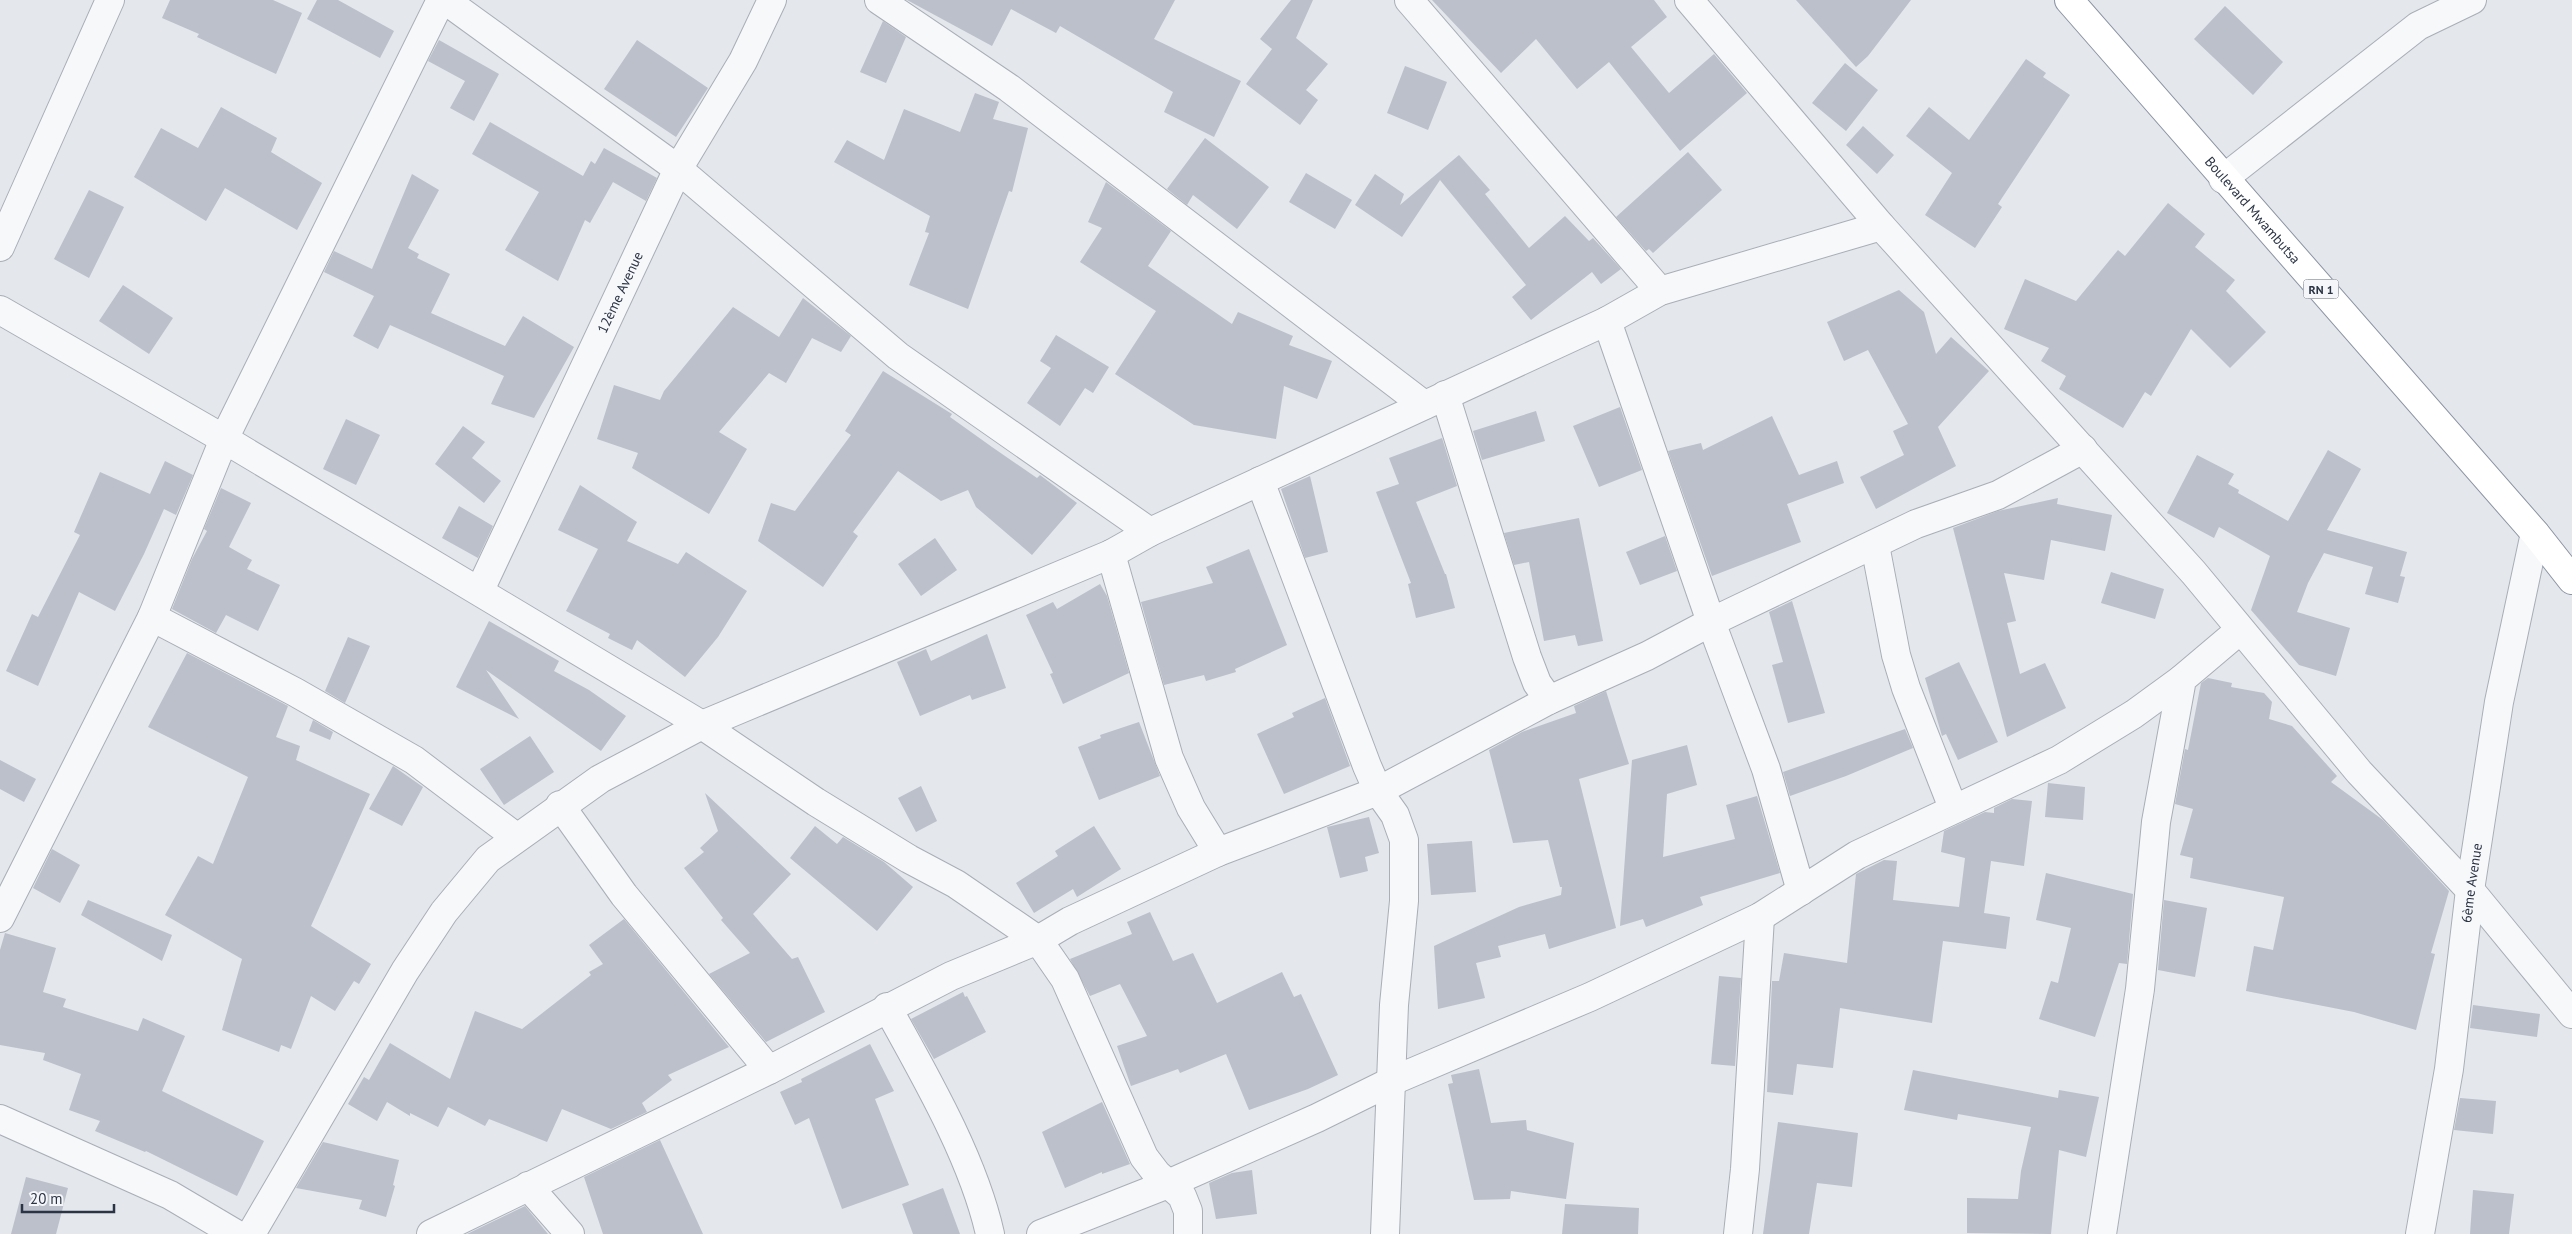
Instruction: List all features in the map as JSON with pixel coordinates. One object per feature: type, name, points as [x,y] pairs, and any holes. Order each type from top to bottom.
[{"type":"highway","name":"Boulevard Mwambutsa","points":[[2069,0],[2535,533],[2572,580]]},
{"type":"street","points":[[0,247],[110,0]]},
{"type":"street","points":[[0,918],[152,617],[224,439],[443,0],[678,169],[898,356],[1150,532]]},
{"type":"street","name":"12ème Avenue","points":[[480,590],[678,169],[743,61],[772,0]]},
{"type":"street","points":[[879,0],[1010,88],[1434,400],[1527,657],[1537,683],[1549,700]]},
{"type":"street","points":[[1409,0],[1660,291]]},
{"type":"street","points":[[1689,0],[1881,226],[2194,573],[2359,772],[2470,890],[2572,1014]]},
{"type":"street","points":[[2223,178],[2418,26],[2472,0]]},
{"type":"street","points":[[251,1234],[405,971],[444,912],[488,858],[560,805],[600,779],[702,725],[1111,554],[1150,532],[1606,321],[1660,291],[1881,226]]},
{"type":"street","points":[[0,310],[480,590],[702,725],[816,802],[909,859],[956,884],[1038,940],[1065,979],[1144,1157],[1157,1174],[1182,1196],[1188,1211],[1188,1234]]},
{"type":"street","points":[[1606,321],[1711,622],[1766,769],[1801,890]]},
{"type":"street","points":[[431,1234],[769,1070],[951,976],[1038,940],[1070,921],[1218,852],[1378,791],[1549,700],[1647,656],[1711,622],[1874,546],[1916,524],[1998,495],[2082,449]]},
{"type":"street","points":[[1260,481],[1378,791],[1395,815],[1404,840],[1404,900],[1394,1005],[1385,1234]]},
{"type":"street","name":"6ème Avenue","points":[[2420,1234],[2449,1070],[2470,890],[2499,702],[2535,533]]},
{"type":"street","points":[[1874,546],[1896,656],[1952,808]]},
{"type":"street","points":[[1111,554],[1169,758],[1191,808],[1218,852]]},
{"type":"street","points":[[152,617],[295,692],[414,760],[516,837]]},
{"type":"street","points":[[1041,1234],[1168,1184],[1317,1118],[1392,1080],[1590,997],[1760,916],[1857,855],[1952,808],[2059,760],[2134,714],[2182,679],[2240,630]]},
{"type":"street","points":[[2102,1234],[2140,988],[2156,822],[2182,679]]},
{"type":"street","points":[[560,805],[624,895],[769,1070]]},
{"type":"street","points":[[1738,1234],[1745,1169],[1760,916]]},
{"type":"street","points":[[888,1007],[933,1090],[983,1202],[990,1234]]},
{"type":"street","points":[[0,1119],[170,1195],[236,1234]]},
{"type":"street","points":[[528,1186],[570,1234]]},
{"type":"building","points":[[170,0],[273,0],[302,13],[276,74],[197,37],[199,34],[162,18]]},
{"type":"building","points":[[317,0],[338,0],[394,31],[380,58],[307,19]]},
{"type":"building","points":[[907,0],[1175,0],[1154,39],[1241,81],[1214,137],[1164,112],[1173,92],[1060,26],[1056,33],[1011,9],[992,46]]},
{"type":"building","points":[[1291,0],[1313,0],[1296,38],[1328,64],[1306,90],[1318,100],[1300,125],[1246,84],[1272,49],[1260,39]]},
{"type":"building","points":[[1432,0],[1654,0],[1667,17],[1631,47],[1669,93],[1714,54],[1747,93],[1680,151],[1609,62],[1577,89],[1536,39],[1501,73]]},
{"type":"building","points":[[1796,0],[1911,0],[1868,56],[1856,67]]},
{"type":"building","points":[[2225,6],[2283,62],[2253,95],[2194,39]]},
{"type":"building","points":[[883,21],[906,37],[886,83],[860,72]]},
{"type":"building","points":[[439,40],[499,74],[474,121],[450,108],[465,81],[428,61]]},
{"type":"building","points":[[637,40],[708,88],[676,137],[604,89]]},
{"type":"building","points":[[2026,59],[2046,73],[2043,77],[2070,95],[1998,204],[2002,207],[1975,248],[1925,215],[1952,173],[1906,136],[1929,107],[1969,140]]},
{"type":"building","points":[[1845,63],[1878,90],[1846,131],[1812,103]]},
{"type":"building","points":[[1405,66],[1447,82],[1428,130],[1387,113]]},
{"type":"building","points":[[975,93],[999,102],[993,119],[1028,128],[1012,192],[1009,191],[968,309],[909,285],[929,233],[925,232],[930,216],[834,162],[847,140],[884,160],[904,109],[960,132]]},
{"type":"building","points":[[221,107],[277,138],[271,152],[322,183],[297,230],[225,188],[206,221],[134,177],[161,128],[198,148]]},
{"type":"building","points":[[490,122],[583,176],[591,161],[595,164],[604,148],[657,178],[646,201],[613,182],[590,223],[585,220],[558,281],[505,250],[539,192],[472,154]]},
{"type":"building","points":[[1863,126],[1894,155],[1877,174],[1846,145]]},
{"type":"building","points":[[1205,138],[1269,187],[1237,229],[1193,195],[1187,205],[1167,189]]},
{"type":"building","points":[[1688,152],[1722,190],[1653,253],[1649,249],[1646,251],[1616,217]]},
{"type":"building","points":[[1459,155],[1490,190],[1485,194],[1529,248],[1565,216],[1589,241],[1593,238],[1621,269],[1601,284],[1592,272],[1531,320],[1512,297],[1526,285],[1440,180],[1402,237],[1355,205],[1375,174],[1404,194],[1400,205]]},
{"type":"building","points":[[1306,173],[1352,200],[1335,229],[1289,202]]},
{"type":"building","points":[[412,174],[439,190],[408,248],[419,254],[417,258],[450,274],[431,313],[505,346],[523,316],[574,347],[534,418],[491,404],[504,376],[390,325],[378,349],[353,336],[374,296],[324,272],[334,251],[372,269]]},
{"type":"building","points":[[1106,182],[1171,231],[1148,266],[1232,324],[1238,312],[1293,336],[1289,345],[1332,361],[1317,399],[1284,386],[1276,439],[1194,425],[1115,374],[1156,311],[1080,262],[1102,228],[1088,222]]},
{"type":"building","points":[[89,190],[124,207],[89,278],[54,259]]},
{"type":"building","points":[[2168,203],[2205,234],[2195,247],[2235,280],[2226,291],[2266,332],[2230,368],[2191,329],[2151,396],[2145,392],[2123,428],[2059,389],[2066,376],[2041,361],[2049,348],[2004,329],[2025,279],[2076,301],[2118,250],[2125,256]]},
{"type":"building","points":[[123,285],[173,318],[149,354],[99,321]]},
{"type":"building","points":[[1899,290],[1924,312],[1936,354],[1951,337],[1989,371],[1938,427],[1956,466],[1876,509],[1860,477],[1904,455],[1893,431],[1908,424],[1868,350],[1844,361],[1827,322]]},
{"type":"building","points":[[803,298],[851,336],[841,352],[812,338],[786,383],[769,373],[719,432],[747,449],[709,514],[632,468],[638,453],[597,439],[614,385],[660,400],[664,391],[733,307],[779,337]]},
{"type":"building","points":[[1056,335],[1109,367],[1093,393],[1085,388],[1060,426],[1027,403],[1051,368],[1040,361]]},
{"type":"building","points":[[883,371],[952,414],[950,417],[992,447],[1037,478],[1040,475],[1077,503],[1032,555],[976,507],[968,490],[941,501],[898,471],[853,532],[858,536],[823,587],[758,541],[771,503],[795,511],[851,435],[845,431]]},
{"type":"building","points":[[1620,407],[1642,470],[1599,487],[1573,426]]},
{"type":"building","points":[[1536,411],[1545,441],[1482,460],[1473,431]]},
{"type":"building","points":[[1772,416],[1799,475],[1837,461],[1844,483],[1787,504],[1801,542],[1712,576],[1668,451],[1701,443],[1703,450]]},
{"type":"building","points":[[346,419],[380,435],[356,485],[323,469]]},
{"type":"building","points":[[463,426],[485,442],[472,458],[501,481],[484,503],[435,464]]},
{"type":"building","points":[[1442,438],[1457,486],[1416,502],[1446,574],[1455,608],[1416,618],[1408,584],[1411,583],[1376,492],[1399,484],[1389,458]]},
{"type":"building","points":[[2328,450],[2361,469],[2327,530],[2407,552],[2400,576],[2405,577],[2398,603],[2365,594],[2373,567],[2324,553],[2308,583],[2297,612],[2350,628],[2336,676],[2299,665],[2251,610],[2270,556],[2219,527],[2214,538],[2167,513],[2197,455],[2234,474],[2228,484],[2239,490],[2238,493],[2288,521]]},
{"type":"building","points":[[165,461],[193,475],[176,515],[164,509],[115,611],[79,592],[38,686],[6,671],[32,614],[38,617],[80,535],[74,532],[100,472],[150,494]]},
{"type":"building","points":[[1310,476],[1328,552],[1305,558],[1281,489]]},
{"type":"building","points":[[580,485],[637,522],[627,541],[678,564],[686,552],[747,591],[718,637],[685,677],[637,640],[632,650],[608,638],[610,634],[566,611],[598,549],[558,530]]},
{"type":"building","points":[[221,488],[251,503],[229,547],[252,560],[247,569],[280,585],[258,631],[226,615],[216,633],[172,609],[192,559],[207,531],[204,529]]},
{"type":"building","points":[[2058,498],[2057,504],[2112,515],[2105,551],[2051,540],[2044,580],[2004,573],[2016,621],[2007,623],[2020,674],[2045,663],[2066,708],[2007,737],[1953,528],[1998,511]]},
{"type":"building","points":[[459,506],[493,526],[478,558],[442,538]]},
{"type":"building","points":[[1579,518],[1603,641],[1578,646],[1575,635],[1544,641],[1529,562],[1514,565],[1504,533]]},
{"type":"building","points":[[1665,536],[1677,571],[1640,585],[1626,552]]},
{"type":"building","points":[[935,538],[957,570],[921,596],[898,564]]},
{"type":"building","points":[[1249,549],[1287,645],[1235,669],[1236,672],[1206,681],[1204,675],[1164,685],[1141,602],[1213,583],[1206,567]]},
{"type":"building","points":[[2111,572],[2164,589],[2155,619],[2101,603]]},
{"type":"building","points":[[1100,584],[1107,596],[1129,673],[1063,704],[1050,674],[1053,673],[1026,615],[1053,602],[1057,609]]},
{"type":"building","points":[[1792,601],[1825,713],[1788,723],[1772,665],[1783,662],[1769,612]]},
{"type":"building","points":[[489,621],[559,661],[554,671],[589,690],[626,716],[601,751],[486,670],[519,719],[456,687]]},
{"type":"building","points":[[987,634],[1006,688],[972,700],[970,695],[920,716],[897,662],[926,649],[931,661]]},
{"type":"building","points":[[348,637],[370,646],[345,703],[325,691]]},
{"type":"building","points":[[187,653],[288,706],[276,737],[300,746],[296,760],[370,794],[311,926],[371,964],[359,984],[354,981],[335,1011],[311,996],[291,1049],[281,1045],[279,1052],[222,1030],[242,959],[165,915],[198,856],[213,864],[248,777],[148,727]]},
{"type":"building","points":[[1959,662],[1998,742],[1958,760],[1946,734],[1942,736],[1925,678]]},
{"type":"building","points":[[2208,678],[2232,683],[2231,687],[2264,693],[2272,702],[2269,719],[2292,726],[2337,776],[2331,782],[2383,820],[2449,891],[2431,953],[2435,954],[2416,1030],[2354,1012],[2246,991],[2254,946],[2273,950],[2284,897],[2190,878],[2193,858],[2180,855],[2193,809],[2175,804],[2185,749],[2188,750],[2201,683]]},
{"type":"building","points":[[1606,691],[1629,764],[1579,779],[1616,928],[1549,949],[1545,934],[1498,946],[1501,957],[1476,963],[1485,998],[1438,1009],[1434,946],[1519,907],[1561,895],[1562,887],[1560,887],[1548,840],[1513,843],[1489,750],[1522,732],[1576,713],[1574,706]]},
{"type":"building","points":[[1325,698],[1350,766],[1284,794],[1257,734],[1294,717],[1292,713]]},
{"type":"building","points":[[313,720],[333,732],[330,740],[309,731]]},
{"type":"building","points":[[1139,722],[1160,776],[1099,800],[1078,747],[1101,738],[1100,735]]},
{"type":"building","points":[[1905,729],[1913,748],[1846,776],[1790,796],[1783,772]]},
{"type":"building","points":[[530,736],[554,772],[504,805],[480,769]]},
{"type":"building","points":[[1687,745],[1697,785],[1667,794],[1663,857],[1735,839],[1726,805],[1757,796],[1780,873],[1700,897],[1703,905],[1646,927],[1643,919],[1620,926],[1632,760]]},
{"type":"building","points":[[0,760],[36,779],[24,802],[0,789]]},
{"type":"building","points":[[393,766],[423,787],[402,826],[369,809]]},
{"type":"building","points":[[2048,783],[2085,787],[2083,820],[2045,817]]},
{"type":"building","points":[[921,786],[937,821],[916,832],[898,798]]},
{"type":"building","points":[[705,793],[791,874],[753,914],[792,959],[798,957],[825,1012],[766,1042],[709,974],[750,953],[721,920],[723,918],[684,868],[704,852],[700,848],[718,831]]},
{"type":"building","points":[[2012,799],[2032,801],[2024,866],[1991,861],[1984,913],[2010,917],[2006,949],[1943,941],[1932,1023],[1840,1008],[1833,1068],[1797,1064],[1793,1095],[1767,1092],[1772,981],[1779,981],[1784,953],[1847,963],[1856,874],[1884,860],[1897,861],[1893,900],[1959,907],[1965,858],[1941,852],[1944,831],[1985,812],[1994,813],[1994,808]]},
{"type":"building","points":[[1369,817],[1379,853],[1365,857],[1368,871],[1340,878],[1327,827]]},
{"type":"building","points":[[815,826],[837,844],[843,837],[884,862],[913,887],[877,931],[790,858]]},
{"type":"building","points":[[1094,826],[1121,869],[1077,897],[1073,889],[1034,913],[1016,883],[1058,856],[1055,851]]},
{"type":"building","points":[[1472,841],[1476,892],[1431,895],[1427,844]]},
{"type":"building","points":[[52,849],[80,865],[60,903],[33,888]]},
{"type":"building","points":[[2046,873],[2133,894],[2127,964],[2119,963],[2095,1037],[2039,1019],[2051,981],[2058,983],[2071,928],[2036,920]]},
{"type":"building","points":[[88,900],[172,935],[162,961],[81,915]]},
{"type":"building","points":[[2164,900],[2207,908],[2195,977],[2158,970]]},
{"type":"building","points":[[1150,912],[1173,961],[1193,953],[1217,1003],[1282,972],[1294,997],[1301,994],[1338,1075],[1308,1089],[1249,1110],[1226,1054],[1180,1073],[1178,1069],[1131,1086],[1117,1046],[1147,1036],[1120,984],[1090,996],[1070,959],[1132,934],[1127,922]]},
{"type":"building","points":[[624,919],[729,1047],[668,1075],[672,1080],[642,1103],[647,1112],[611,1129],[562,1109],[547,1142],[489,1119],[485,1126],[448,1107],[438,1127],[410,1113],[410,1116],[387,1102],[377,1121],[348,1104],[364,1077],[369,1080],[390,1043],[450,1079],[475,1011],[522,1029],[591,975],[589,972],[603,964],[589,945]]},
{"type":"building","points":[[5,933],[56,948],[43,992],[66,999],[63,1007],[138,1031],[143,1018],[185,1036],[162,1091],[264,1141],[237,1196],[146,1151],[95,1131],[100,1121],[69,1110],[81,1074],[43,1060],[45,1053],[0,1045],[0,950]]},
{"type":"building","points":[[1719,976],[1741,978],[1735,1066],[1711,1064]]},
{"type":"building","points":[[963,992],[986,1032],[934,1059],[911,1019]]},
{"type":"building","points":[[2473,1005],[2540,1014],[2537,1037],[2470,1028]]},
{"type":"building","points":[[870,1044],[894,1091],[875,1099],[909,1185],[842,1209],[809,1118],[795,1125],[780,1092],[802,1082],[801,1079]]},
{"type":"building","points":[[1479,1069],[1491,1123],[1526,1120],[1527,1130],[1574,1143],[1566,1199],[1511,1191],[1510,1199],[1474,1200],[1448,1084],[1453,1083],[1451,1075]]},
{"type":"building","points":[[1913,1070],[2058,1098],[2059,1090],[2099,1097],[2086,1157],[2059,1150],[2051,1234],[1967,1233],[1967,1198],[2018,1199],[2021,1171],[2031,1127],[1958,1114],[1957,1120],[1904,1110]]},
{"type":"building","points":[[2460,1098],[2496,1101],[2493,1134],[2454,1130]]},
{"type":"building","points":[[1102,1102],[1130,1164],[1102,1174],[1102,1172],[1065,1188],[1042,1132]]},
{"type":"building","points":[[1778,1122],[1858,1133],[1852,1187],[1817,1183],[1809,1234],[1763,1234]]},
{"type":"building","points":[[660,1140],[703,1234],[603,1234],[584,1177]]},
{"type":"building","points":[[323,1142],[399,1160],[393,1185],[395,1186],[386,1217],[359,1209],[362,1200],[296,1188]]},
{"type":"building","points":[[1252,1170],[1257,1214],[1216,1219],[1209,1183],[1232,1173]]},
{"type":"building","points":[[26,1177],[68,1188],[56,1234],[11,1234]]},
{"type":"building","points":[[943,1188],[960,1234],[913,1234],[902,1204]]},
{"type":"building","points":[[2473,1190],[2514,1194],[2509,1234],[2470,1234]]},
{"type":"building","points":[[1565,1204],[1639,1208],[1638,1234],[1562,1234]]},
{"type":"building","points":[[525,1206],[548,1234],[467,1234]]}]
